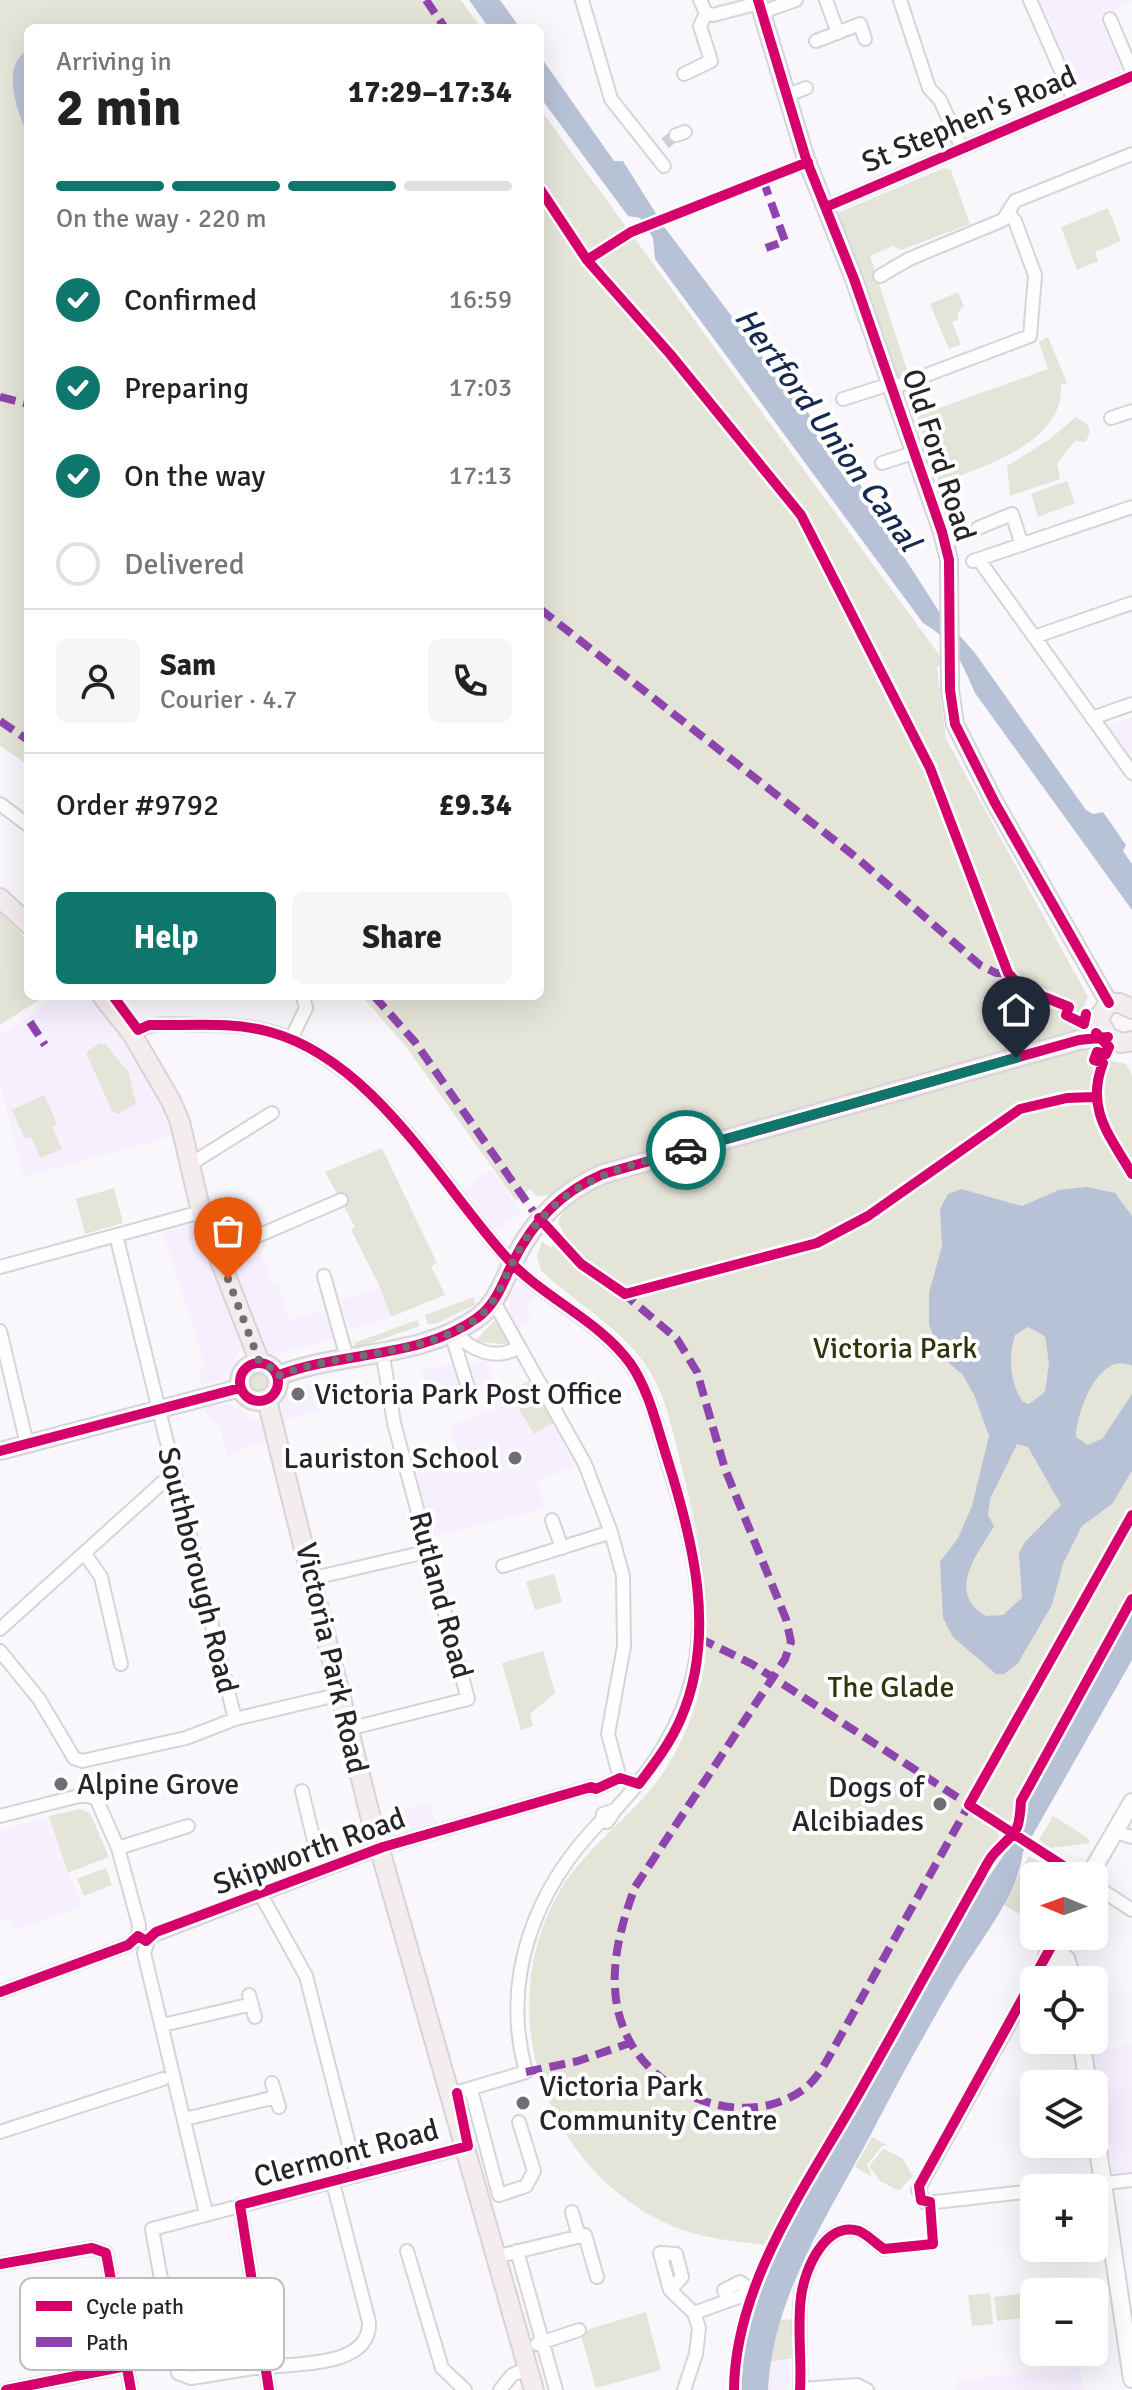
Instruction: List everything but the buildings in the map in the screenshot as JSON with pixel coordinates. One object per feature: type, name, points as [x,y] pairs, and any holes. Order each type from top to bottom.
[{"type":"main road","name":"Old Ford Road","points":[[760,5],[785,96],[891,386],[948,553],[952,710],[961,737],[1109,1003]]},
{"type":"main road","points":[[0,898],[24,920]]},
{"type":"main road","points":[[105,1000],[132,1034],[171,1101],[201,1212],[260,1363]]},
{"type":"main road","points":[[1104,1030],[1103,1008],[1109,1003],[1120,1003],[1132,1009]]},
{"type":"main road","points":[[277,1376],[453,1332],[478,1318],[494,1302],[512,1263],[539,1218],[569,1193],[603,1174],[1079,1040],[1104,1030]]},
{"type":"main road","points":[[1104,1030],[1130,1046]]},
{"type":"main road","points":[[260,1363],[272,1368],[277,1376],[277,1390],[267,1400],[250,1400],[240,1388],[244,1369],[260,1363]]},
{"type":"main road","points":[[0,1451],[240,1388]]},
{"type":"main road","name":"Victoria Park Road","points":[[267,1400],[314,1578],[379,1848],[534,2390]]},
{"type":"main road","points":[[1097,1862],[1132,1802]]},
{"type":"main road","points":[[1108,2215],[1132,2379]]},
{"type":"street","points":[[700,0],[706,13],[713,15],[796,0]]},
{"type":"street","points":[[826,0],[838,33]]},
{"type":"street","points":[[900,0],[929,88],[940,100],[962,148]]},
{"type":"street","points":[[1030,0],[1074,100]]},
{"type":"street","points":[[579,1],[611,99],[664,166]]},
{"type":"street","points":[[684,74],[711,61],[700,26],[706,13]]},
{"type":"street","points":[[1110,19],[1132,74]]},
{"type":"street","points":[[816,41],[860,24],[865,39]]},
{"type":"street","name":"St Stephen's Road","points":[[826,207],[1132,74]]},
{"type":"street","points":[[785,96],[806,88]]},
{"type":"street","points":[[653,153],[676,137]]},
{"type":"street","points":[[880,276],[909,259],[1009,214],[1015,201],[1132,154]]},
{"type":"street","points":[[843,399],[891,386],[1030,336],[1035,275],[1015,221],[1009,214]]},
{"type":"street","points":[[1111,418],[1132,411]]},
{"type":"street","points":[[882,463],[913,453]]},
{"type":"street","points":[[1132,507],[976,561],[1132,773]]},
{"type":"street","points":[[978,528],[1012,514],[1022,545]]},
{"type":"street","points":[[1031,634],[1132,603]]},
{"type":"street","points":[[1092,718],[1132,704]]},
{"type":"street","points":[[0,804],[24,822]]},
{"type":"street","points":[[291,1039],[306,1008],[304,1000]]},
{"type":"street","points":[[132,1034],[149,1025],[229,1025],[291,1039],[353,1079],[385,1111],[512,1263],[618,1350],[637,1375],[676,1489],[695,1576],[699,1638],[685,1708],[660,1757],[615,1810],[612,1818],[602,1820],[563,1863],[536,1912],[527,1938],[517,1998],[526,2072],[448,2095]]},
{"type":"street","points":[[189,1165],[272,1113]]},
{"type":"street","points":[[218,1253],[341,1200]]},
{"type":"street","points":[[0,1267],[201,1212]]},
{"type":"street","name":"Southborough Road","points":[[116,1235],[235,1719]]},
{"type":"street","points":[[324,1276],[347,1358]]},
{"type":"street","points":[[494,1302],[517,1348],[564,1421],[585,1464],[611,1532],[623,1576],[626,1618],[608,1734],[620,1778],[639,1784]]},
{"type":"street","points":[[0,1331],[27,1444]]},
{"type":"street","points":[[453,1332],[473,1349],[507,1352],[517,1348]]},
{"type":"street","points":[[453,1332],[471,1397]]},
{"type":"street","name":"Rutland Road","points":[[348,1729],[468,1699],[394,1423],[382,1350]]},
{"type":"street","points":[[0,1629],[175,1471]]},
{"type":"street","points":[[552,1520],[562,1548]]},
{"type":"street","points":[[503,1566],[611,1532]]},
{"type":"street","points":[[314,1578],[430,1551]]},
{"type":"street","points":[[85,1554],[101,1577],[121,1664]]},
{"type":"street","points":[[0,1651],[31,1688],[74,1758],[82,1761],[186,1738],[235,1719],[341,1694]]},
{"type":"street","name":"Skipworth Road","points":[[0,1992],[379,1848],[620,1778]]},
{"type":"street","points":[[302,1791],[321,1870]]},
{"type":"street","points":[[0,1816],[83,1795],[96,1798],[118,1848],[138,1921],[206,2213]]},
{"type":"street","points":[[118,1848],[188,1826]]},
{"type":"street","points":[[1115,1832],[1132,1837]]},
{"type":"street","points":[[260,1893],[306,1976],[357,2176]]},
{"type":"street","points":[[1108,1894],[1132,1910]]},
{"type":"street","points":[[1020,2193],[926,2203],[918,2195],[921,2181],[1050,1950]]},
{"type":"street","points":[[1057,1950],[1068,1958],[1071,1966]]},
{"type":"street","points":[[163,2025],[252,2005]]},
{"type":"street","points":[[0,2132],[163,2079]]},
{"type":"street","points":[[185,2119],[277,2102],[272,2083]]},
{"type":"street","points":[[471,2090],[499,2195],[526,2186],[534,2171],[519,2122]]},
{"type":"street","name":"Clermont Road","points":[[158,2278],[150,2231],[155,2226],[465,2147]]},
{"type":"street","points":[[1108,2183],[1132,2180]]},
{"type":"street","points":[[284,2364],[347,2355],[362,2347],[368,2335],[369,2322],[333,2183]]},
{"type":"street","points":[[240,2205],[252,2278]]},
{"type":"street","points":[[572,2212],[579,2237]]},
{"type":"street","points":[[867,2390],[857,2385],[801,2390],[801,2297],[824,2242],[836,2232],[848,2229],[863,2233],[884,2249]]},
{"type":"street","points":[[495,2257],[585,2235],[597,2277]]},
{"type":"street","points":[[0,2264],[92,2248],[105,2251],[110,2278]]},
{"type":"street","points":[[407,2251],[442,2368],[465,2390]]},
{"type":"street","points":[[517,2251],[556,2390]]},
{"type":"street","points":[[670,2290],[694,2313],[699,2340],[684,2390]]},
{"type":"street","points":[[694,2313],[728,2300]]},
{"type":"street","points":[[500,2390],[541,2343],[579,2330]]},
{"type":"street","points":[[6,2390],[107,2370]]},
{"type":"street","points":[[128,2370],[131,2390]]},
{"type":"street","name":"Clermont Road","points":[[176,2370],[191,2378],[241,2370]]},
{"type":"street","points":[[266,2370],[269,2390]]},
{"type":"shaded area","points":[[1040,0],[1132,0],[1100,17],[1122,69],[1083,86],[1075,84]]},
{"type":"shaded area","points":[[1132,717],[1132,759],[1109,728],[1110,724]]},
{"type":"shaded area","points":[[51,1000],[92,1000],[132,1050],[176,1135],[24,1177],[0,1084],[0,1036]]},
{"type":"shaded area","points":[[492,1169],[522,1213],[497,1229],[462,1190]]},
{"type":"shaded area","points":[[192,1225],[236,1327],[238,1341],[243,1345],[224,1380],[201,1385],[198,1374],[204,1367],[196,1335],[163,1233]]},
{"type":"shaded area","points":[[245,1252],[248,1259],[261,1254],[273,1284],[277,1283],[291,1320],[324,1310],[332,1338],[284,1353],[268,1354],[228,1258]]},
{"type":"shaded area","points":[[522,1284],[540,1292],[526,1308],[532,1322],[513,1332],[508,1298],[514,1288]]},
{"type":"shaded area","points":[[380,1287],[391,1318],[350,1330],[340,1300]]},
{"type":"shaded area","name":"Lauriston School","points":[[487,1362],[495,1391],[509,1391],[531,1380],[547,1406],[574,1466],[537,1482],[545,1508],[433,1537],[414,1463],[453,1454],[457,1461],[461,1460],[450,1426],[494,1410],[488,1392],[475,1395],[467,1364]]},
{"type":"shaded area","points":[[453,1365],[464,1393],[430,1400],[421,1369]]},
{"type":"shaded area","points":[[320,1381],[324,1409],[284,1420],[281,1404],[287,1392]]},
{"type":"shaded area","points":[[230,1404],[261,1424],[268,1441],[246,1447],[228,1458],[218,1423],[212,1423],[204,1409]]},
{"type":"shaded area","points":[[430,1802],[436,1822],[393,1835],[387,1814]]},
{"type":"shaded area","points":[[49,1816],[68,1873],[83,1905],[15,1931],[10,1918],[0,1922],[0,1831]]},
{"type":"shaded area","points":[[1132,2045],[1132,2171],[1112,2173],[1108,2147],[1108,2070],[1096,2070],[1093,2054],[1108,2054],[1108,2049]]},
{"type":"shaded area","points":[[788,2359],[791,2383],[784,2390],[768,2390],[770,2362]]},
{"type":"shaded area","points":[[1080,2368],[1083,2390],[957,2390],[956,2380]]},
{"type":"green space","points":[[0,0],[461,0],[478,24],[24,24],[24,762],[0,746]]},
{"type":"green space","points":[[544,114],[943,660],[937,668],[946,739],[1088,997],[1078,1019],[1079,1031],[599,1165],[550,1195],[536,1196],[530,1189],[516,1201],[407,1048],[365,1000],[544,1000]]},
{"type":"green space","points":[[944,168],[951,170],[970,224],[901,250],[893,246],[870,256],[908,373],[893,379],[835,214]]},
{"type":"green space","points":[[1108,208],[1121,241],[1095,252],[1098,261],[1077,270],[1061,227]]},
{"type":"green space","points":[[958,292],[964,306],[957,314],[959,319],[952,322],[961,344],[949,349],[930,304]]},
{"type":"green space","points":[[1048,337],[1067,383],[1061,385],[1058,405],[1049,423],[1035,438],[1017,450],[939,484],[917,416],[1048,369],[1039,342]]},
{"type":"green space","points":[[1076,417],[1087,424],[1090,431],[1086,442],[1075,441],[1057,463],[1060,479],[1010,496],[1007,466],[1050,439]]},
{"type":"green space","points":[[1067,481],[1075,503],[1038,517],[1031,494]]},
{"type":"green space","points":[[0,913],[24,936],[24,1000],[39,1000],[0,1025]]},
{"type":"green space","points":[[99,1043],[105,1044],[128,1071],[136,1104],[118,1114],[112,1111],[86,1053]]},
{"type":"green space","name":"Victoria Park","points":[[1085,1048],[1098,1058],[1126,1064],[1132,1075],[1132,1594],[1015,1804],[1013,1823],[1006,1820],[998,1836],[1003,1839],[993,1844],[866,2071],[868,2073],[766,2245],[718,2239],[682,2230],[629,2202],[595,2171],[567,2135],[547,2095],[534,2052],[529,2007],[533,1961],[547,1916],[572,1873],[635,1807],[665,1770],[685,1733],[698,1696],[705,1659],[707,1622],[699,1546],[664,1401],[652,1375],[634,1350],[541,1270],[537,1257],[542,1241],[550,1248],[564,1234],[558,1221],[568,1204],[607,1181]]},
{"type":"green space","points":[[44,1095],[57,1124],[52,1127],[62,1149],[40,1158],[31,1137],[25,1139],[12,1110]]},
{"type":"green space","points":[[382,1148],[437,1263],[431,1266],[445,1295],[391,1317],[351,1230],[355,1227],[325,1172]]},
{"type":"green space","points":[[114,1188],[123,1223],[85,1234],[76,1199]]},
{"type":"green space","points":[[474,1297],[475,1305],[438,1323],[428,1324],[425,1315]]},
{"type":"green space","points":[[498,1317],[510,1345],[475,1341]]},
{"type":"green space","points":[[417,1320],[420,1326],[356,1348],[354,1343]]},
{"type":"green space","points":[[254,1370],[264,1370],[271,1377],[271,1387],[264,1394],[254,1394],[247,1387],[247,1377]]},
{"type":"green space","points":[[531,1380],[555,1422],[534,1434],[508,1391]]},
{"type":"green space","points":[[554,1574],[562,1602],[535,1610],[526,1582]]},
{"type":"green space","points":[[543,1651],[555,1693],[530,1714],[533,1726],[521,1730],[502,1663]]},
{"type":"green space","points":[[80,1809],[90,1813],[109,1857],[68,1873],[49,1816]]},
{"type":"green space","points":[[1053,1816],[1088,1838],[1090,1843],[1051,1848],[1039,1840]]},
{"type":"green space","points":[[1029,1856],[1039,1862],[1026,1862]]},
{"type":"green space","points":[[106,1868],[112,1885],[84,1896],[77,1879]]},
{"type":"green space","points":[[1020,1872],[1020,1914],[1002,1904]]},
{"type":"green space","points":[[872,2137],[888,2146],[882,2146],[867,2165],[872,2177],[855,2167]]},
{"type":"green space","points":[[883,2149],[902,2158],[913,2176],[899,2191],[880,2181],[869,2166]]},
{"type":"green space","points":[[990,2293],[993,2324],[972,2326],[968,2295]]},
{"type":"green space","points":[[1020,2294],[1020,2318],[997,2321],[994,2297]]},
{"type":"green space","points":[[646,2312],[661,2370],[596,2388],[580,2332]]},
{"type":"green space","points":[[794,2319],[795,2358],[770,2362],[780,2320]]},
{"type":"water","points":[[469,0],[500,0],[517,24],[486,24]]},
{"type":"water","points":[[24,54],[24,126],[13,89],[15,67]]},
{"type":"water","points":[[544,62],[614,161],[623,161],[665,228],[771,368],[778,369],[820,430],[820,442],[847,481],[859,483],[876,507],[875,519],[884,526],[942,616],[975,653],[1086,810],[1093,814],[1103,812],[1126,845],[1123,851],[1132,864],[1132,910],[975,693],[955,653],[942,637],[923,623],[655,259],[653,238],[640,218],[628,216],[544,102]]},
{"type":"water","points":[[1087,1187],[1115,1193],[1132,1216],[1132,1366],[1120,1363],[1100,1375],[1085,1400],[1076,1437],[1088,1445],[1103,1438],[1132,1394],[1132,1471],[1112,1504],[1082,1526],[1063,1564],[1052,1605],[1018,1663],[1004,1674],[996,1674],[953,1637],[943,1618],[940,1562],[958,1538],[972,1506],[989,1436],[975,1397],[963,1375],[941,1356],[929,1324],[929,1293],[942,1246],[940,1209],[948,1194],[961,1189],[1022,1206],[1059,1190]],"holes":[[[1028,1327],[1045,1336],[1049,1363],[1045,1392],[1029,1404],[1023,1402],[1015,1387],[1011,1361],[1015,1335]],[[1017,1444],[1028,1447],[1061,1505],[1025,1542],[1019,1553],[1022,1598],[1003,1615],[986,1616],[974,1606],[966,1584],[974,1560],[994,1526],[988,1515],[990,1499]]]},
{"type":"water","points":[[1132,1607],[1132,1660],[1023,1852],[1005,1902],[923,2037],[805,2257],[780,2321],[768,2390],[736,2390],[747,2324],[777,2248],[980,1882],[986,1881],[1022,1828],[1025,1802]]},
{"type":"tunnel","points":[[665,143],[676,135]]},
{"type":"marked path","points":[[426,0],[442,24]]},
{"type":"marked path","points":[[763,180],[785,241],[766,248]]},
{"type":"marked path","points":[[0,397],[24,403]]},
{"type":"marked path","points":[[544,612],[857,858],[980,965],[996,973],[1008,973]]},
{"type":"marked path","points":[[0,721],[24,737]]},
{"type":"marked path","points":[[378,1000],[415,1042],[533,1211]]},
{"type":"marked path","points":[[30,1022],[45,1045]]},
{"type":"marked path","points":[[622,1292],[677,1339],[697,1372],[725,1469],[786,1619],[791,1642],[785,1659],[635,1887],[624,1920],[615,1972],[617,2007],[634,2048],[652,2070],[674,2087],[699,2099],[726,2106],[753,2108],[780,2102],[804,2089],[830,2055],[971,1801]]},
{"type":"marked path","points":[[699,1638],[752,1664],[974,1808]]},
{"type":"marked path","points":[[526,2072],[578,2061],[630,2043]]},
{"type":"cycle path","points":[[758,0],[806,159],[854,279],[942,532],[949,560],[950,690],[955,724],[995,803],[1109,1003]]},
{"type":"cycle path","points":[[826,207],[1132,76]]},
{"type":"cycle path","points":[[587,260],[631,232],[808,162]]},
{"type":"cycle path","points":[[544,195],[587,260],[670,354],[801,515],[930,768],[1008,973],[1022,988],[1069,1007],[1066,1015],[1084,1024],[1086,1014]]},
{"type":"cycle path","points":[[0,1992],[128,1945],[138,1936],[146,1941],[156,1932],[383,1847],[591,1787],[596,1789],[620,1778],[639,1784],[668,1744],[681,1718],[692,1686],[698,1654],[697,1588],[677,1489],[647,1397],[637,1374],[617,1347],[506,1257],[402,1127],[341,1068],[307,1047],[255,1029],[225,1025],[149,1025],[138,1030],[116,1000]]},
{"type":"cycle path","points":[[1096,1033],[1109,1047],[1106,1054],[1097,1052],[1094,1060],[1103,1063],[1098,1079],[1098,1108],[1108,1134],[1132,1174]]},
{"type":"cycle path","points":[[277,1376],[327,1362],[431,1341],[477,1318],[494,1300],[521,1247],[539,1221],[561,1199],[603,1174],[1079,1040],[1108,1037]]},
{"type":"cycle path","points":[[539,1218],[581,1264],[625,1294],[817,1243],[868,1216],[1020,1109],[1067,1098],[1094,1097]]},
{"type":"cycle path","points":[[259,1363],[273,1368],[278,1382],[273,1396],[259,1401],[245,1396],[240,1382],[245,1368],[259,1363]]},
{"type":"cycle path","points":[[0,1451],[240,1388]]},
{"type":"cycle path","points":[[1057,1862],[969,1805],[1132,1515]]},
{"type":"cycle path","points":[[734,2390],[738,2350],[747,2311],[777,2236],[987,1865],[1017,1827],[1021,1801],[1132,1599]]},
{"type":"cycle path","points":[[800,2390],[800,2308],[803,2286],[818,2250],[836,2233],[847,2230],[859,2231],[884,2249],[933,2244],[930,2202],[921,2200],[919,2186],[1049,1950]]},
{"type":"cycle path","points":[[251,2278],[240,2205],[468,2146],[457,2093]]},
{"type":"cycle path","points":[[0,2264],[92,2248],[106,2253],[111,2278]]},
{"type":"cycle path","points":[[6,2390],[106,2370]]},
{"type":"cycle path","points":[[127,2370],[131,2390]]},
{"type":"cycle path","points":[[266,2370],[269,2390]]},
{"type":"way so far","points":[[228,1279],[260,1363],[272,1368],[277,1376],[434,1339],[466,1325],[487,1310],[522,1245],[539,1218],[553,1205],[603,1174],[686,1150]]},
{"type":"place","name":"Victoria Park Post Office","points":[[298,1394]]},
{"type":"place","name":"Lauriston School","points":[[515,1458]]},
{"type":"place","name":"Alpine Grove","points":[[61,1784]]},
{"type":"place","name":"Dogs of Alcibiades","points":[[940,1804]]},
{"type":"place","name":"Victoria Park Community Centre","points":[[523,2103]]},
{"type":"route","points":[[686,1150],[1016,1058]]},
{"type":"water label","name":"Hertford Union Canal","points":[[828,429]]},
{"type":"park label","name":"The Glade","points":[[891,1687]]}]
